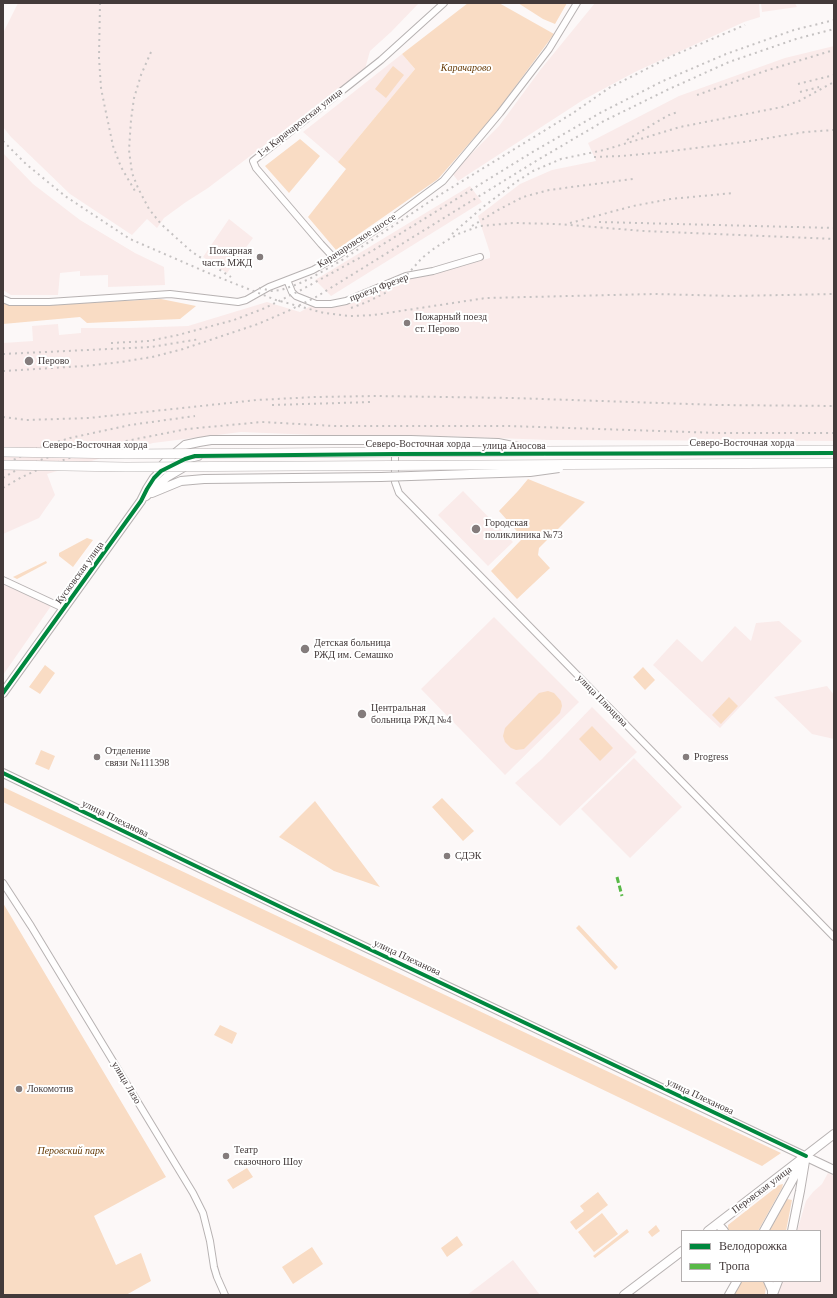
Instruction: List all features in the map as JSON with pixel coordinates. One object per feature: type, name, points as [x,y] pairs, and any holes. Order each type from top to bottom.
[{"type":"main road","name":"Северо-Восточная хорда","points":[[3,452],[133,454],[834,450]]},
{"type":"main road","name":"Северо-Восточная хорда","points":[[3,464],[119,467],[834,463]]},
{"type":"street","name":"1-я Карачаровская улица","points":[[334,258],[256,168],[253,161],[381,60],[444,3]]},
{"type":"street","name":"Карачаровское шоссе","points":[[3,299],[10,302],[49,302],[170,294],[238,302],[246,300],[269,287],[312,270],[334,258],[392,219],[443,180],[500,112],[548,49],[577,3]]},
{"type":"street","name":"проезд Фрезер","points":[[287,280],[292,292],[296,296],[316,304],[331,304],[346,301],[406,276],[433,271],[480,257]]},
{"type":"street","points":[[154,478],[161,466],[185,445],[211,440],[411,440],[498,443],[544,451]]},
{"type":"street","name":"улица Аносова","points":[[172,465],[195,456],[834,453]]},
{"type":"street","name":"улица Плющева","points":[[395,454],[395,482],[399,493],[834,937]]},
{"type":"street","name":"улица Аносова","points":[[141,501],[167,477],[188,466],[196,464],[834,463]]},
{"type":"street","name":"Кусковская улица","points":[[3,693],[141,501],[146,489],[154,478],[172,465]]},
{"type":"street","points":[[148,495],[181,481],[204,479],[381,478],[530,472],[579,465]]},
{"type":"street","points":[[3,580],[63,608]]},
{"type":"street","name":"улица Плеханова","points":[[3,773],[289,911],[834,1170]]},
{"type":"street","name":"улица Лазо","points":[[3,883],[31,926],[193,1193],[202,1213],[209,1236],[217,1278],[225,1295]]},
{"type":"street","name":"Перовская улица","points":[[709,1230],[834,1134]]},
{"type":"street","points":[[765,1230],[806,1156]]},
{"type":"street","points":[[792,1230],[806,1156]]},
{"type":"street","points":[[718,1224],[723,1230]]},
{"type":"street","points":[[624,1295],[681,1252]]},
{"type":"street","points":[[729,1295],[736,1282]]},
{"type":"street","points":[[768,1282],[773,1295]]},
{"type":"street","points":[[773,1295],[778,1282]]},
{"type":"shaded area","points":[[18,3],[419,3],[370,51],[365,69],[208,188],[164,218],[157,228],[147,219],[132,235],[70,194],[11,137],[3,127],[3,33]]},
{"type":"shaded area","points":[[595,3],[759,3],[760,17],[744,22],[635,72],[583,100],[458,181],[452,173],[499,126],[541,69]]},
{"type":"shaded area","points":[[761,3],[795,3],[797,7],[762,12]]},
{"type":"shaded area","points":[[834,46],[834,441],[550,440],[440,436],[341,436],[241,432],[153,443],[47,474],[55,495],[39,518],[3,534],[3,343],[33,341],[32,326],[58,324],[59,335],[81,333],[81,328],[188,326],[267,302],[300,312],[314,304],[328,306],[346,304],[406,279],[436,273],[490,258],[490,253],[478,216],[520,184],[552,170],[596,161],[588,143],[679,96],[785,58]]},
{"type":"shaded area","points":[[402,54],[415,69],[338,162],[303,132]]},
{"type":"shaded area","points":[[3,153],[33,184],[80,220],[135,253],[164,267],[165,285],[108,287],[108,275],[80,276],[80,271],[60,273],[58,295],[11,295],[3,290]]},
{"type":"shaded area","points":[[470,186],[482,202],[331,296],[315,280]]},
{"type":"shaded area","points":[[229,219],[253,238],[227,273],[203,257]]},
{"type":"shaded area","name":"Городская поликлиника №73","points":[[463,491],[513,542],[488,566],[438,515]]},
{"type":"shaded area","points":[[3,584],[51,606],[3,675]]},
{"type":"shaded area","points":[[494,617],[579,702],[505,775],[421,689]]},
{"type":"shaded area","points":[[779,621],[802,641],[720,728],[653,665],[677,639],[702,662],[735,626],[751,641],[756,623]]},
{"type":"shaded area","points":[[827,686],[834,695],[834,739],[812,734],[774,697]]},
{"type":"shaded area","points":[[592,707],[637,752],[560,826],[515,783],[542,759]]},
{"type":"shaded area","points":[[634,758],[682,807],[630,858],[581,809]]},
{"type":"shaded area","points":[[828,1173],[834,1176],[834,1295],[777,1295],[781,1282],[821,1282],[821,1230],[797,1230],[806,1201],[822,1184]]},
{"type":"shaded area","points":[[513,1260],[540,1295],[467,1295]]},
{"type":"green space","name":"Карачарово","points":[[468,3],[499,3],[554,34],[495,114],[438,179],[336,250],[308,217],[346,169],[338,162],[415,69],[402,54]]},
{"type":"green space","points":[[518,3],[567,3],[555,24],[543,19]]},
{"type":"green space","points":[[393,66],[404,75],[386,98],[375,89]]},
{"type":"green space","points":[[300,139],[320,156],[289,193],[265,166]]},
{"type":"green space","points":[[161,299],[196,306],[180,319],[87,323],[80,317],[3,324],[3,303],[41,305]]},
{"type":"green space","points":[[528,479],[585,502],[539,548],[538,555],[550,568],[517,599],[491,571],[523,538],[499,511]]},
{"type":"green space","points":[[87,538],[93,540],[73,567],[59,556],[59,553]]},
{"type":"green space","points":[[46,561],[47,563],[17,579],[13,577]]},
{"type":"green space","points":[[45,665],[55,673],[40,694],[29,687]]},
{"type":"green space","points":[[643,667],[655,680],[645,690],[633,677]]},
{"type":"green space","points":[[548,691],[554,693],[561,701],[562,706],[560,713],[524,749],[516,750],[511,748],[505,742],[503,736],[505,728],[539,693]]},
{"type":"green space","points":[[729,697],[738,706],[721,724],[712,715]]},
{"type":"green space","points":[[592,726],[613,748],[600,761],[579,739]]},
{"type":"green space","points":[[41,750],[55,756],[49,770],[35,764]]},
{"type":"green space","points":[[3,787],[781,1153],[762,1166],[3,802]]},
{"type":"green space","points":[[442,798],[474,831],[463,841],[432,807]]},
{"type":"green space","points":[[315,801],[380,887],[334,871],[279,837]]},
{"type":"green space","name":"Перовский парк","points":[[3,903],[166,1177],[94,1216],[116,1265],[141,1253],[151,1281],[126,1295],[3,1295]]},
{"type":"green space","points":[[579,925],[618,967],[615,970],[576,928]]},
{"type":"green space","points":[[220,1025],[237,1033],[232,1044],[214,1035]]},
{"type":"green space","points":[[247,1168],[253,1177],[233,1189],[227,1180]]},
{"type":"green space","points":[[783,1184],[759,1230],[728,1230],[728,1225],[779,1185]]},
{"type":"green space","points":[[598,1192],[608,1205],[576,1230],[570,1222],[584,1211],[580,1206]]},
{"type":"green space","points":[[787,1199],[792,1200],[786,1230],[770,1230]]},
{"type":"green space","points":[[602,1213],[618,1234],[594,1252],[578,1232]]},
{"type":"green space","points":[[656,1225],[660,1231],[652,1237],[648,1232]]},
{"type":"green space","points":[[627,1229],[629,1232],[595,1258],[593,1256]]},
{"type":"green space","points":[[457,1236],[463,1245],[447,1257],[441,1248]]},
{"type":"green space","points":[[312,1247],[323,1264],[293,1284],[282,1267]]},
{"type":"green space","points":[[740,1282],[764,1282],[766,1285],[765,1295],[733,1295]]},
{"type":"railway","points":[[100,3],[99,58],[101,88],[113,146],[121,167],[135,191]]},
{"type":"railway","points":[[111,343],[149,341],[178,335],[234,320],[265,308],[372,251],[531,153],[600,113],[663,81],[726,54],[794,30],[834,20]]},
{"type":"railway","points":[[259,288],[272,291],[281,290],[311,278],[339,262],[438,196],[573,113],[609,88],[672,56],[745,25]]},
{"type":"railway","points":[[3,371],[85,366],[152,357],[183,349],[258,324],[316,297],[536,161],[604,121],[729,62],[796,39],[834,29]]},
{"type":"railway","points":[[697,95],[765,71],[834,50]]},
{"type":"railway","points":[[151,52],[141,75],[134,98],[129,150],[132,173],[149,209],[161,224],[192,252],[231,277]]},
{"type":"railway","points":[[798,84],[834,75]]},
{"type":"railway","points":[[452,234],[483,207],[516,182],[533,171],[561,159],[604,150],[680,127],[782,107],[799,101],[834,82]]},
{"type":"railway","points":[[800,92],[819,87]]},
{"type":"railway","points":[[627,140],[671,114],[679,112]]},
{"type":"railway","points":[[594,157],[664,152],[744,142],[805,132],[834,130]]},
{"type":"railway","points":[[3,141],[26,164],[65,196],[130,239],[213,275],[276,300],[324,313],[350,316],[374,315],[486,298],[655,294],[733,296],[834,294]]},
{"type":"railway","points":[[472,226],[523,197],[549,190],[633,179]]},
{"type":"railway","points":[[570,223],[633,206],[670,199],[734,193]]},
{"type":"railway","points":[[599,222],[834,228]]},
{"type":"railway","points":[[351,308],[387,292],[406,276],[422,258],[436,247],[458,234],[480,226],[514,223],[557,224],[644,231],[834,239]]},
{"type":"railway","points":[[3,354],[151,347],[200,339]]},
{"type":"railway","points":[[3,417],[26,420],[89,418],[257,400],[377,396],[513,398],[719,405],[834,406]]},
{"type":"railway","points":[[272,405],[372,402]]},
{"type":"railway","points":[[3,465],[40,447],[70,438],[130,425],[195,416]]},
{"type":"railway","points":[[3,488],[46,466],[126,441],[187,429],[262,422],[335,426],[509,426],[719,433],[834,433]]},
{"type":"railway","points":[[3,478],[18,469],[43,459],[98,443]]},
{"type":"marked path","points":[[617,877],[622,896]]},
{"type":"cycle path","points":[[3,693],[141,501],[154,478],[161,471],[185,459],[195,456],[834,453]]},
{"type":"cycle path","points":[[3,773],[289,911],[806,1156]]},
{"type":"place","name":"Пожарная часть МЖД","points":[[260,257]]},
{"type":"place","name":"Пожарный поезд ст. Перово","points":[[407,323]]},
{"type":"place","name":"Перово","points":[[29,361]]},
{"type":"place","name":"Городская поликлиника №73","points":[[476,529]]},
{"type":"place","name":"Детская больница РЖД им. Семашко","points":[[305,649]]},
{"type":"place","name":"Центральная больница РЖД №4","points":[[362,714]]},
{"type":"place","name":"Отделение связи №111398","points":[[97,757]]},
{"type":"place","name":"Progress","points":[[686,757]]},
{"type":"place","name":"СДЭК","points":[[447,856]]},
{"type":"place","name":"Локомотив","points":[[19,1089]]},
{"type":"place","name":"Театр сказочного Шоу","points":[[226,1156]]}]
